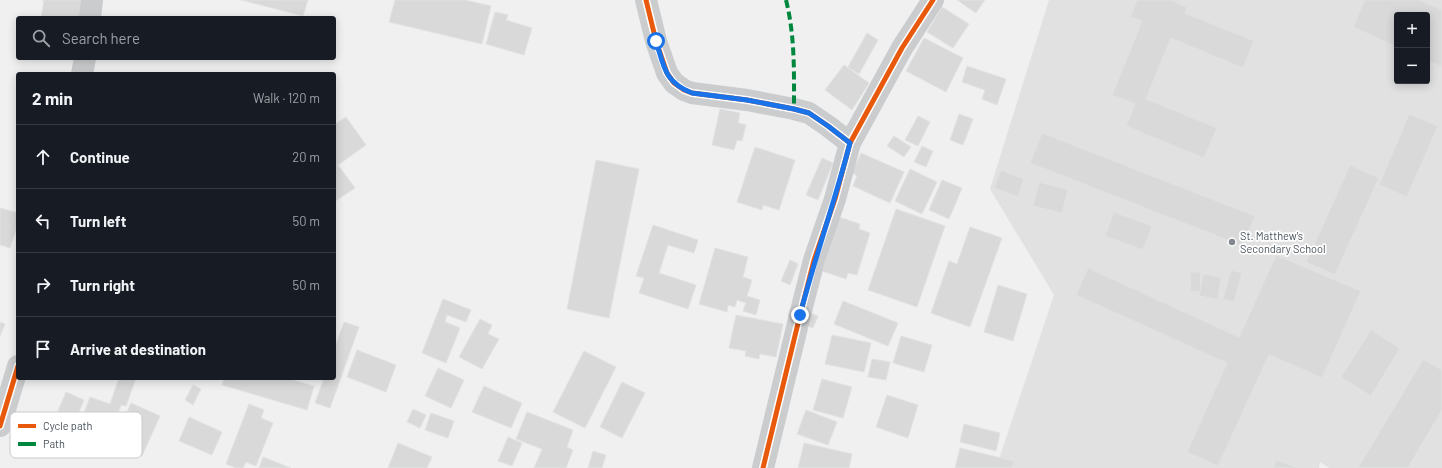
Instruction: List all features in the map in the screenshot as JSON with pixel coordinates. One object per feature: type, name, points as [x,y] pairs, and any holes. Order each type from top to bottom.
[{"type":"street","points":[[90,16],[92,0]]},
{"type":"street","points":[[646,0],[656,41],[667,73],[674,83],[684,90],[692,93],[747,100],[809,113],[850,143]]},
{"type":"street","points":[[763,468],[801,308],[814,260],[835,199],[850,143],[902,48],[933,0]]},
{"type":"street","points":[[82,72],[85,60]]},
{"type":"street","points":[[0,426],[16,373]]},
{"type":"shaded area","name":"St. Matthew's Secondary School","points":[[1049,0],[1442,0],[1442,468],[1329,468],[1320,462],[1319,468],[996,468],[1054,295],[990,189]]},
{"type":"building","points":[[44,0],[84,0],[80,16],[41,16]]},
{"type":"building","points":[[241,0],[308,0],[303,16]]},
{"type":"building","points":[[395,0],[465,0],[491,6],[482,44],[389,22]]},
{"type":"building","points":[[957,0],[985,0],[976,13]]},
{"type":"building","points":[[1137,0],[1170,0],[1187,7],[1185,13],[1254,41],[1243,68],[1171,38],[1146,99],[1217,128],[1204,158],[1126,126],[1135,104],[1112,95],[1142,21],[1130,17]]},
{"type":"building","points":[[1365,0],[1420,0],[1442,10],[1442,67],[1430,61],[1430,12],[1394,12],[1394,46],[1353,27]]},
{"type":"building","points":[[942,7],[969,24],[953,48],[927,32]]},
{"type":"building","points":[[495,12],[508,15],[506,20],[532,28],[524,55],[486,44]]},
{"type":"building","points":[[867,33],[878,40],[859,74],[848,67]]},
{"type":"building","points":[[924,38],[963,58],[946,92],[906,71]]},
{"type":"building","points":[[844,65],[869,83],[852,110],[825,90]]},
{"type":"building","points":[[967,66],[1006,79],[997,105],[982,99],[985,90],[962,82]]},
{"type":"building","points":[[720,109],[740,113],[738,123],[746,125],[742,141],[737,140],[734,150],[712,145]]},
{"type":"building","points":[[959,114],[973,119],[963,145],[950,140]]},
{"type":"building","points":[[1409,114],[1438,126],[1407,197],[1379,185]]},
{"type":"building","points":[[918,116],[930,122],[918,146],[905,140]]},
{"type":"building","points":[[346,117],[366,145],[338,165],[355,188],[336,201],[336,124]]},
{"type":"building","points":[[1042,133],[1255,216],[1243,246],[1030,163]]},
{"type":"building","points":[[894,136],[911,147],[904,157],[887,146]]},
{"type":"building","points":[[922,146],[933,151],[926,167],[914,162]]},
{"type":"building","points":[[755,147],[795,160],[779,210],[763,205],[762,210],[737,202]]},
{"type":"building","points":[[861,153],[904,172],[890,203],[853,186],[857,176],[852,173]]},
{"type":"building","points":[[822,158],[833,163],[818,200],[806,195]]},
{"type":"building","points":[[596,160],[639,169],[609,318],[567,309]]},
{"type":"building","points":[[1350,165],[1379,178],[1335,275],[1306,262]]},
{"type":"building","points":[[910,169],[937,182],[922,214],[895,201]]},
{"type":"building","points":[[1001,170],[1024,179],[1018,197],[994,188]]},
{"type":"building","points":[[942,180],[962,188],[949,219],[929,210]]},
{"type":"building","points":[[1039,182],[1068,190],[1062,213],[1033,206]]},
{"type":"building","points":[[0,208],[16,212],[16,230],[10,248],[0,245]]},
{"type":"building","points":[[896,209],[945,226],[917,307],[868,290]]},
{"type":"building","points":[[1114,212],[1152,226],[1143,250],[1105,236]]},
{"type":"building","points":[[839,217],[860,224],[859,229],[870,233],[857,275],[848,273],[846,279],[822,271]]},
{"type":"building","points":[[653,225],[698,240],[694,253],[668,245],[659,273],[696,285],[688,309],[639,293],[644,278],[636,276]]},
{"type":"building","points":[[970,227],[1002,238],[970,327],[931,313],[949,261],[957,264]]},
{"type":"building","points":[[715,248],[748,257],[743,277],[752,280],[747,296],[760,300],[756,315],[743,311],[746,303],[737,300],[735,307],[728,305],[727,312],[699,304]]},
{"type":"building","points":[[1276,255],[1361,291],[1322,378],[1269,355],[1218,466],[1187,452],[1227,363],[1076,295],[1088,268],[1239,337]]},
{"type":"building","points":[[790,260],[798,264],[790,285],[781,281]]},
{"type":"building","points":[[1231,270],[1242,273],[1234,302],[1223,299]]},
{"type":"building","points":[[1191,272],[1201,272],[1200,292],[1190,291]]},
{"type":"building","points":[[1203,274],[1221,277],[1218,299],[1199,296]]},
{"type":"building","points":[[998,285],[1027,294],[1013,341],[984,332]]},
{"type":"building","points":[[443,299],[471,310],[466,322],[447,315],[445,322],[460,328],[446,363],[422,353]]},
{"type":"building","points":[[843,301],[898,323],[888,346],[834,324]]},
{"type":"building","points":[[805,311],[818,316],[813,328],[800,323]]},
{"type":"building","points":[[736,315],[783,324],[776,357],[760,354],[759,359],[745,356],[746,351],[729,348]]},
{"type":"building","points":[[480,319],[492,325],[488,334],[499,339],[482,369],[459,357]]},
{"type":"building","points":[[0,322],[5,324],[0,336]]},
{"type":"building","points":[[344,322],[359,327],[330,408],[315,403],[323,380],[336,380],[336,344]]},
{"type":"building","points":[[1371,330],[1400,348],[1371,396],[1341,377]]},
{"type":"building","points":[[832,335],[871,343],[864,372],[825,364]]},
{"type":"building","points":[[901,336],[932,345],[924,372],[893,363]]},
{"type":"building","points":[[357,350],[396,365],[386,392],[347,377]]},
{"type":"building","points":[[584,351],[616,367],[585,428],[553,412]]},
{"type":"building","points":[[872,359],[890,362],[886,380],[868,377]]},
{"type":"building","points":[[1423,359],[1442,370],[1442,410],[1408,468],[1358,468]]},
{"type":"building","points":[[438,368],[464,380],[451,408],[425,396]]},
{"type":"building","points":[[822,379],[852,387],[843,418],[813,410]]},
{"type":"building","points":[[118,380],[135,380],[126,406],[121,405],[119,412],[84,412],[90,397],[110,404]]},
{"type":"building","points":[[223,380],[293,380],[314,386],[307,410],[222,385]]},
{"type":"building","points":[[622,382],[645,393],[622,438],[600,427]]},
{"type":"building","points":[[193,385],[201,389],[193,405],[185,400]]},
{"type":"building","points":[[484,386],[522,403],[511,428],[472,412]]},
{"type":"building","points":[[66,392],[84,400],[79,412],[58,412]]},
{"type":"building","points":[[887,395],[918,405],[908,438],[876,427]]},
{"type":"building","points":[[131,403],[160,416],[142,456],[142,412],[127,412]]},
{"type":"building","points":[[249,404],[264,410],[261,418],[273,423],[256,466],[246,462],[243,468],[236,468],[226,464]]},
{"type":"building","points":[[413,409],[426,415],[420,428],[407,422]]},
{"type":"building","points":[[806,410],[837,422],[828,445],[797,434]]},
{"type":"building","points":[[527,412],[573,430],[567,447],[573,450],[566,468],[534,468],[542,449],[516,439]]},
{"type":"building","points":[[431,413],[454,421],[448,438],[425,430]]},
{"type":"building","points":[[189,417],[222,432],[212,455],[179,441]]},
{"type":"building","points":[[964,424],[1000,433],[996,451],[960,442]]},
{"type":"building","points":[[508,437],[522,443],[512,466],[498,461]]},
{"type":"building","points":[[398,443],[432,457],[427,468],[388,468]]},
{"type":"building","points":[[804,443],[852,454],[849,468],[798,468]]},
{"type":"building","points":[[960,448],[1014,461],[1012,468],[955,468]]},
{"type":"building","points":[[593,451],[606,455],[602,468],[588,468]]},
{"type":"building","points":[[263,457],[291,468],[259,468]]},
{"type":"building","points":[[1276,460],[1299,468],[1273,468]]},
{"type":"marked path","points":[[786,0],[791,27],[794,68],[794,109]]},
{"type":"cycle path","points":[[646,0],[656,41],[667,73],[674,83],[684,90],[692,93],[747,100],[809,113],[850,143]]},
{"type":"cycle path","points":[[763,468],[814,260],[835,199],[850,143],[902,48],[933,0]]},
{"type":"cycle path","points":[[0,426],[16,373]]},
{"type":"place","name":"St. Matthew's Secondary School","points":[[1232,242]]},
{"type":"route","points":[[656,41],[669,78],[684,90],[692,93],[747,100],[809,113],[850,143],[835,199],[814,260],[800,315]]}]
